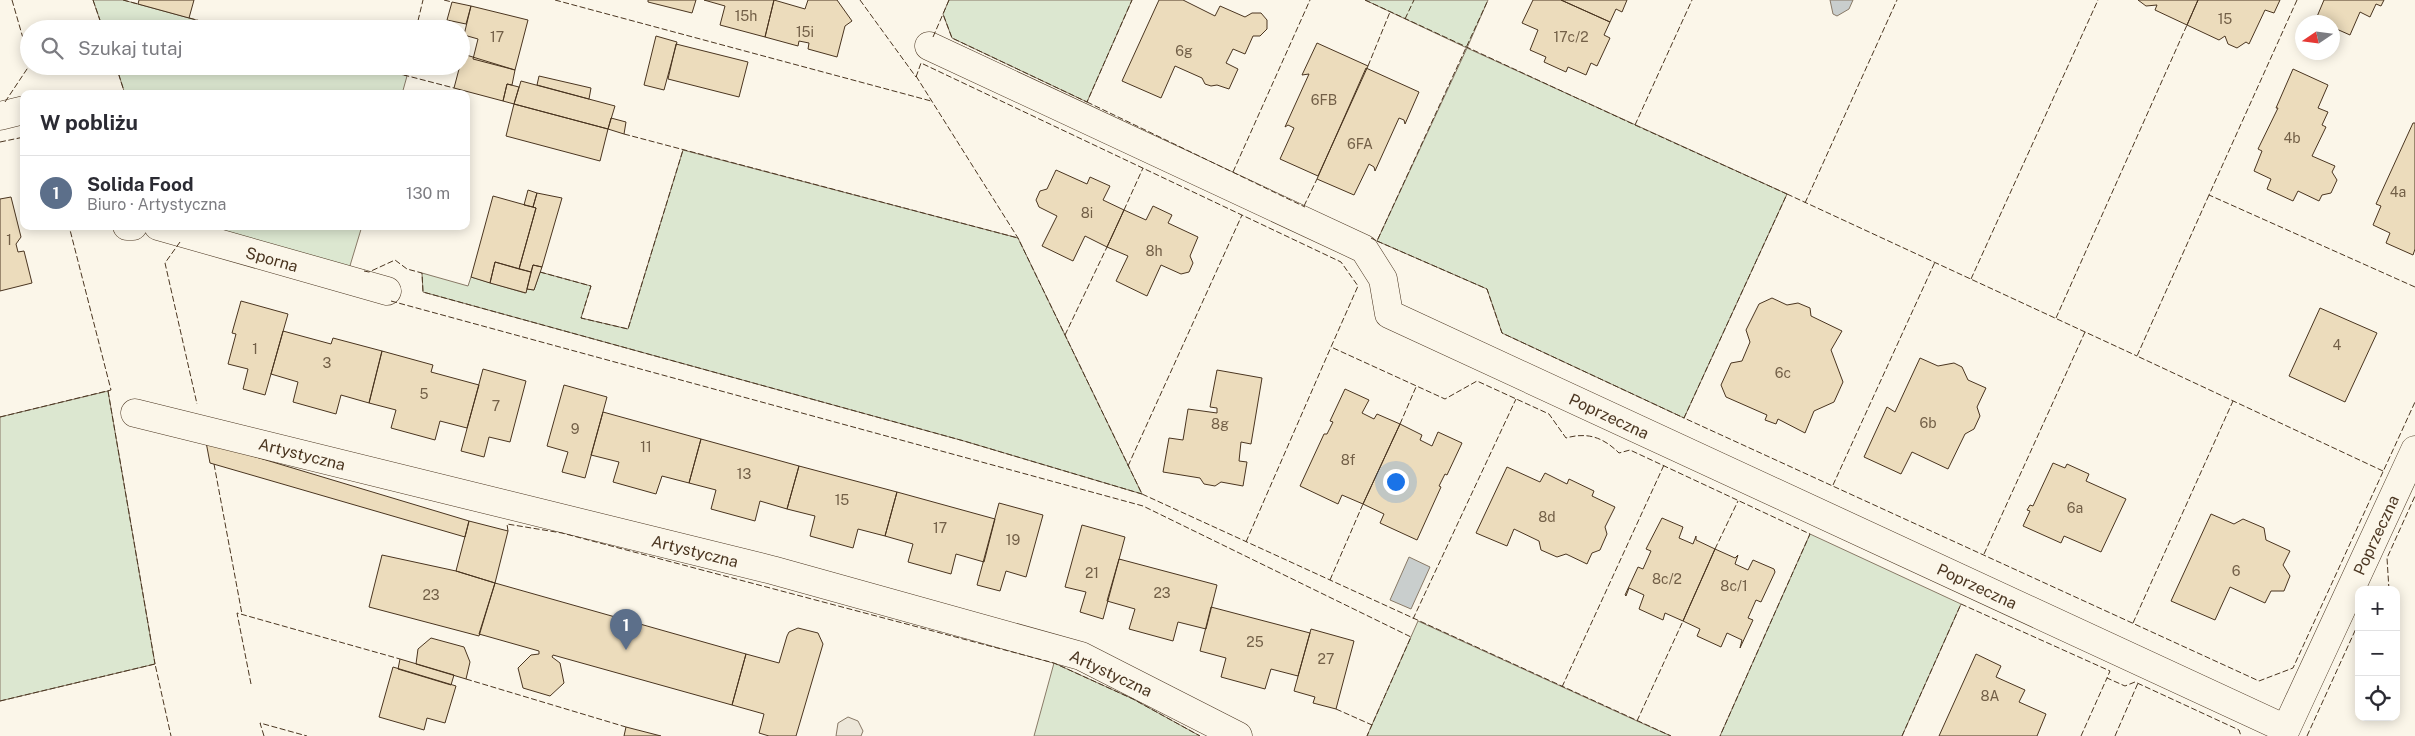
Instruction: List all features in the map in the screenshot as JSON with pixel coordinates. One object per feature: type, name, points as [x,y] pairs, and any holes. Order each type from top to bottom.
[{"type":"street","name":"Poprzeczna","points":[[929,46],[1364,249],[1383,279],[1389,314],[2286,729],[2415,450]]},
{"type":"street","points":[[0,116],[20,111]]},
{"type":"street","name":"Sporna","points":[[172,230],[387,291]]},
{"type":"street","name":"Artystyczna","points":[[135,412],[772,570],[1081,656],[1238,736]]},
{"type":"green space","points":[[93,0],[123,0],[197,20],[100,20]]},
{"type":"green space","points":[[949,0],[1132,0],[1087,102],[952,38],[943,14]]},
{"type":"green space","points":[[1365,0],[1488,0],[1467,48]]},
{"type":"green space","points":[[1467,48],[1787,194],[1684,418],[1502,333],[1487,289],[1377,241]]},
{"type":"green space","points":[[119,75],[407,76],[403,90],[124,90]]},
{"type":"green space","points":[[683,150],[1018,238],[1142,494],[964,441],[423,292],[422,273],[468,286],[471,277],[525,293],[527,289],[534,290],[540,272],[591,286],[581,318],[628,329]]},
{"type":"green space","points":[[205,230],[361,230],[349,269]]},
{"type":"green space","points":[[108,391],[155,664],[0,701],[0,417]]},
{"type":"green space","points":[[1810,534],[1961,604],[1902,736],[1720,736]]},
{"type":"green space","points":[[1418,621],[1637,721],[1671,736],[1367,736]]},
{"type":"green space","points":[[1054,663],[1133,699],[1200,736],[1034,736]]},
{"type":"shaded area","points":[[1830,0],[1853,0],[1849,9],[1837,16],[1833,14]]},
{"type":"shaded area","points":[[1409,557],[1430,567],[1411,609],[1390,600]]},
{"type":"shaded area","points":[[848,717],[858,721],[863,731],[861,736],[836,736],[838,723]]},
{"type":"building","points":[[139,0],[194,0],[189,18],[138,4]]},
{"type":"building","points":[[648,0],[696,0],[692,13],[648,2]]},
{"type":"building","points":[[704,0],[774,0],[765,37],[720,25],[725,6]]},
{"type":"building","points":[[774,0],[805,9],[808,0],[837,0],[852,21],[845,26],[837,57],[808,49],[809,43],[799,41],[798,46],[765,37]]},
{"type":"building","points":[[1159,0],[1183,0],[1215,16],[1220,6],[1245,17],[1252,13],[1261,13],[1267,20],[1267,29],[1260,36],[1253,36],[1245,54],[1233,49],[1226,63],[1238,69],[1229,89],[1205,84],[1202,78],[1175,66],[1161,98],[1122,81]]},
{"type":"building","points":[[1533,0],[1561,0],[1610,22],[1604,35],[1610,38],[1597,66],[1591,63],[1586,75],[1568,67],[1566,72],[1544,62],[1546,57],[1530,50],[1538,30],[1522,23]]},
{"type":"building","points":[[1561,0],[1627,0],[1622,12],[1616,9],[1610,22]]},
{"type":"building","points":[[2138,0],[2198,0],[2187,25],[2155,10],[2157,5],[2146,6]]},
{"type":"building","points":[[2198,0],[2280,0],[2274,13],[2265,10],[2249,44],[2246,42],[2237,48],[2228,44],[2225,36],[2219,40],[2187,25]]},
{"type":"building","points":[[2324,0],[2384,0],[2381,6],[2376,4],[2370,17],[2360,12],[2350,35],[2340,31],[2340,15],[2318,15]]},
{"type":"building","points":[[452,2],[471,6],[467,20],[447,20]]},
{"type":"building","points":[[471,6],[528,20],[515,70],[473,59],[478,39],[470,37],[470,20],[468,20]]},
{"type":"building","points":[[656,36],[677,42],[664,90],[644,85]]},
{"type":"building","points":[[1317,43],[1368,66],[1318,176],[1280,159],[1294,128],[1288,125],[1285,127],[1309,74],[1302,75]]},
{"type":"building","points":[[676,44],[748,62],[739,97],[668,79]]},
{"type":"building","points":[[470,56],[515,70],[512,85],[507,84],[503,101],[470,92],[470,90],[454,88],[457,75],[470,75]]},
{"type":"building","points":[[1366,68],[1419,92],[1405,124],[1404,120],[1399,118],[1375,171],[1374,167],[1369,164],[1354,195],[1317,179]]},
{"type":"building","points":[[2293,69],[2328,85],[2318,108],[2328,112],[2322,125],[2326,127],[2312,156],[2335,166],[2332,172],[2337,180],[2331,193],[2322,195],[2319,201],[2298,191],[2293,201],[2267,189],[2271,179],[2254,171],[2262,151],[2258,149],[2278,108],[2276,108]]},
{"type":"building","points":[[539,76],[591,88],[589,99],[537,85]]},
{"type":"building","points":[[521,81],[615,106],[608,129],[514,104]]},
{"type":"building","points":[[507,84],[519,87],[514,104],[503,101]]},
{"type":"building","points":[[514,104],[608,129],[600,161],[506,136]]},
{"type":"building","points":[[611,118],[626,122],[624,134],[608,129]]},
{"type":"building","points":[[2413,123],[2415,123],[2415,249],[2413,255],[2386,243],[2390,233],[2373,225],[2381,206],[2376,204]]},
{"type":"building","points":[[1056,170],[1087,184],[1090,177],[1110,186],[1103,200],[1124,210],[1107,247],[1085,236],[1073,261],[1042,246],[1057,216],[1039,207],[1036,200],[1040,191],[1047,189]]},
{"type":"building","points":[[528,190],[537,193],[533,207],[524,205]]},
{"type":"building","points":[[537,193],[562,198],[542,267],[533,265],[531,272],[519,269],[536,208],[533,207]]},
{"type":"building","points":[[493,196],[536,208],[519,269],[495,262],[490,283],[471,277]]},
{"type":"building","points":[[11,197],[21,237],[16,244],[18,252],[24,251],[32,283],[0,291],[0,199]]},
{"type":"building","points":[[1153,206],[1172,215],[1168,223],[1198,237],[1190,256],[1193,263],[1189,272],[1181,274],[1161,265],[1147,296],[1116,281],[1128,256],[1107,247],[1124,210],[1146,220]]},
{"type":"building","points":[[495,262],[531,272],[526,293],[490,283]]},
{"type":"building","points":[[533,265],[542,267],[534,290],[527,289]]},
{"type":"building","points":[[1772,298],[1787,305],[1798,303],[1810,308],[1811,316],[1842,331],[1831,350],[1843,382],[1834,402],[1814,411],[1805,433],[1778,419],[1776,424],[1765,420],[1767,415],[1726,397],[1721,385],[1731,363],[1742,361],[1750,342],[1746,330],[1759,304]]},
{"type":"building","points":[[241,301],[288,314],[265,395],[243,389],[248,369],[228,364],[236,334],[232,333]]},
{"type":"building","points":[[2320,308],[2377,333],[2345,402],[2289,376]]},
{"type":"building","points":[[283,331],[331,344],[333,338],[382,351],[369,403],[341,395],[336,414],[293,402],[298,382],[271,374]]},
{"type":"building","points":[[382,351],[433,365],[431,372],[479,385],[467,428],[440,421],[435,440],[391,428],[396,410],[369,403]]},
{"type":"building","points":[[1920,358],[1938,366],[1954,363],[1962,367],[1968,380],[1986,388],[1977,407],[1980,416],[1974,429],[1965,434],[1948,469],[1912,452],[1901,474],[1864,457],[1887,407],[1895,412]]},
{"type":"building","points":[[483,369],[526,381],[510,442],[489,437],[484,457],[461,451]]},
{"type":"building","points":[[1217,370],[1262,378],[1251,444],[1241,442],[1239,461],[1247,462],[1243,486],[1221,482],[1215,486],[1204,484],[1200,478],[1163,472],[1169,438],[1183,440],[1188,409],[1217,413],[1217,408],[1210,407]]},
{"type":"building","points":[[564,385],[607,397],[585,478],[562,472],[568,452],[547,446]]},
{"type":"building","points":[[1345,389],[1369,400],[1362,413],[1374,419],[1377,414],[1400,424],[1363,504],[1342,495],[1338,504],[1300,486],[1324,434],[1327,434],[1333,422],[1330,421]]},
{"type":"building","points":[[603,412],[701,439],[689,483],[662,476],[656,494],[613,482],[619,462],[591,455]]},
{"type":"building","points":[[1400,424],[1422,435],[1420,440],[1432,446],[1438,432],[1462,443],[1447,475],[1445,474],[1439,486],[1441,487],[1417,540],[1380,523],[1384,514],[1363,504]]},
{"type":"building","points":[[701,439],[799,466],[787,509],[760,501],[755,521],[711,509],[716,490],[689,483]]},
{"type":"building","points":[[206,442],[469,521],[465,537],[210,463]]},
{"type":"building","points":[[2053,463],[2065,468],[2067,464],[2089,474],[2086,481],[2126,499],[2101,552],[2064,536],[2061,543],[2023,526],[2030,511],[2027,510],[2030,505],[2033,506]]},
{"type":"building","points":[[799,466],[897,492],[885,536],[858,529],[853,548],[810,536],[815,516],[787,509]]},
{"type":"building","points":[[1507,467],[1540,482],[1545,473],[1567,484],[1569,479],[1594,491],[1592,496],[1615,507],[1605,527],[1607,534],[1600,550],[1592,553],[1587,564],[1566,554],[1557,557],[1541,550],[1539,541],[1514,529],[1507,546],[1476,533]]},
{"type":"building","points":[[897,492],[995,519],[984,562],[956,554],[951,574],[908,562],[913,544],[885,536]]},
{"type":"building","points":[[999,503],[1043,515],[1026,577],[1006,571],[1000,591],[977,585]]},
{"type":"building","points":[[2211,514],[2234,524],[2243,519],[2264,528],[2266,540],[2290,551],[2283,565],[2290,576],[2284,591],[2271,591],[2265,603],[2230,587],[2215,620],[2171,601]]},
{"type":"building","points":[[1662,518],[1683,527],[1679,538],[1693,544],[1696,536],[1696,540],[1715,549],[1683,621],[1665,613],[1663,620],[1639,609],[1644,595],[1629,588],[1625,595],[1638,567],[1643,569],[1651,551],[1646,549]]},
{"type":"building","points":[[469,521],[508,531],[495,583],[456,571]]},
{"type":"building","points":[[1082,525],[1125,537],[1103,619],[1080,612],[1086,592],[1065,587]]},
{"type":"building","points":[[1715,549],[1735,558],[1738,555],[1735,564],[1748,570],[1753,560],[1774,569],[1775,572],[1761,602],[1756,600],[1748,618],[1753,620],[1740,648],[1742,640],[1727,633],[1721,647],[1697,636],[1700,629],[1683,621]]},
{"type":"building","points":[[382,555],[456,571],[495,583],[479,636],[369,607]]},
{"type":"building","points":[[1119,559],[1217,585],[1206,629],[1178,622],[1173,641],[1129,629],[1135,609],[1107,601]]},
{"type":"building","points":[[495,583],[746,654],[732,705],[553,655],[552,657],[560,663],[564,683],[550,696],[523,688],[518,668],[531,655],[539,654],[539,651],[479,634]]},
{"type":"building","points":[[1211,607],[1310,633],[1298,676],[1271,669],[1265,689],[1221,677],[1226,658],[1200,651]]},
{"type":"building","points":[[798,628],[818,633],[823,644],[796,736],[769,736],[759,733],[764,714],[732,705],[746,654],[779,663],[789,632]]},
{"type":"building","points":[[1311,629],[1354,641],[1336,709],[1313,703],[1315,697],[1294,691]]},
{"type":"building","points":[[431,638],[464,647],[470,662],[466,679],[416,664],[418,649]]},
{"type":"building","points":[[1976,654],[2001,666],[1996,677],[2025,690],[2019,702],[2046,714],[2037,736],[1939,736]]},
{"type":"building","points":[[400,659],[454,675],[451,685],[398,669]]},
{"type":"building","points":[[393,667],[456,686],[445,723],[427,718],[424,730],[379,717]]},
{"type":"building","points":[[626,727],[661,736],[624,736]]},
{"type":"fence","points":[[12,0],[20,28]]},
{"type":"fence","points":[[93,0],[100,20]]},
{"type":"fence","points":[[123,0],[138,4]]},
{"type":"fence","points":[[418,20],[423,0]]},
{"type":"fence","points":[[444,0],[452,2]]},
{"type":"fence","points":[[555,0],[931,101]]},
{"type":"fence","points":[[860,0],[916,77]]},
{"type":"fence","points":[[949,0],[943,14],[952,38],[1087,102],[1132,0]]},
{"type":"fence","points":[[1233,172],[1310,0]]},
{"type":"fence","points":[[1365,0],[1635,125],[1692,0]]},
{"type":"fence","points":[[1405,19],[1414,0]]},
{"type":"fence","points":[[1371,238],[1377,241],[1488,0]]},
{"type":"fence","points":[[1805,203],[1897,0]]},
{"type":"fence","points":[[1971,279],[2098,0]]},
{"type":"fence","points":[[2297,0],[2209,195],[2415,287]]},
{"type":"fence","points":[[1368,66],[1390,12]]},
{"type":"fence","points":[[933,37],[943,14]]},
{"type":"fence","points":[[189,18],[196,20]]},
{"type":"fence","points":[[2056,318],[2187,25]]},
{"type":"fence","points":[[916,77],[921,63],[1341,262],[1358,286],[1331,347],[1445,399],[1477,381],[1549,414],[1566,438],[1574,436],[1594,437],[1607,443],[1619,453],[1630,450],[1810,534],[1720,736]]},
{"type":"fence","points":[[5,102],[23,75]]},
{"type":"fence","points":[[119,75],[124,90]]},
{"type":"fence","points":[[404,75],[454,88]]},
{"type":"fence","points":[[916,76],[1018,238],[1142,494],[1671,736]]},
{"type":"fence","points":[[1087,102],[1305,207]]},
{"type":"fence","points":[[1635,125],[1787,194],[1684,418],[2259,681],[2293,668],[2415,402]]},
{"type":"fence","points":[[624,134],[1018,238]]},
{"type":"fence","points":[[0,142],[20,138]]},
{"type":"fence","points":[[540,272],[591,286],[581,318],[628,329],[683,150]]},
{"type":"fence","points":[[1124,210],[1143,168]]},
{"type":"fence","points":[[1304,206],[1317,179]]},
{"type":"fence","points":[[1787,194],[2137,356]]},
{"type":"fence","points":[[2209,195],[2137,356],[2383,471]]},
{"type":"fence","points":[[1128,466],[1242,215]]},
{"type":"fence","points":[[0,417],[111,390],[70,230]]},
{"type":"fence","points":[[1377,241],[1487,289],[1502,333],[1684,418]]},
{"type":"fence","points":[[180,242],[165,263],[197,404]]},
{"type":"fence","points":[[1065,335],[1107,247]]},
{"type":"fence","points":[[364,271],[369,272],[395,260],[407,269],[422,273],[423,292],[964,441],[1142,494]]},
{"type":"fence","points":[[1833,485],[1935,262]]},
{"type":"fence","points":[[391,301],[1143,506],[1411,637],[1367,736]]},
{"type":"fence","points":[[1984,554],[2085,332]]},
{"type":"fence","points":[[1246,542],[1331,347]]},
{"type":"fence","points":[[1400,424],[1416,387]]},
{"type":"fence","points":[[108,391],[155,664]]},
{"type":"fence","points":[[1413,619],[1516,399]]},
{"type":"fence","points":[[2133,623],[2233,401]]},
{"type":"fence","points":[[214,464],[242,614]]},
{"type":"fence","points":[[1562,687],[1664,465]]},
{"type":"fence","points":[[2389,586],[2387,558],[2415,496]]},
{"type":"fence","points":[[1715,549],[1738,501]]},
{"type":"fence","points":[[1330,580],[1363,504]]},
{"type":"fence","points":[[508,531],[507,524],[562,533],[1054,663],[1133,699],[1200,736]]},
{"type":"fence","points":[[1902,736],[1961,604],[2110,671],[2107,678],[2125,686],[2135,682],[2239,730],[2241,736]]},
{"type":"fence","points":[[251,684],[237,613],[400,659]]},
{"type":"fence","points":[[1637,721],[1683,621]]},
{"type":"fence","points":[[2307,736],[2355,631]]},
{"type":"fence","points":[[0,701],[155,664],[171,736]]},
{"type":"fence","points":[[2081,736],[2107,678]]},
{"type":"fence","points":[[466,679],[626,727]]},
{"type":"fence","points":[[2115,736],[2138,683]]},
{"type":"fence","points":[[1336,709],[1372,725]]},
{"type":"fence","points":[[264,736],[260,723],[307,736]]},
{"type":"place","name":"Solida Food","points":[[626,650]]}]
